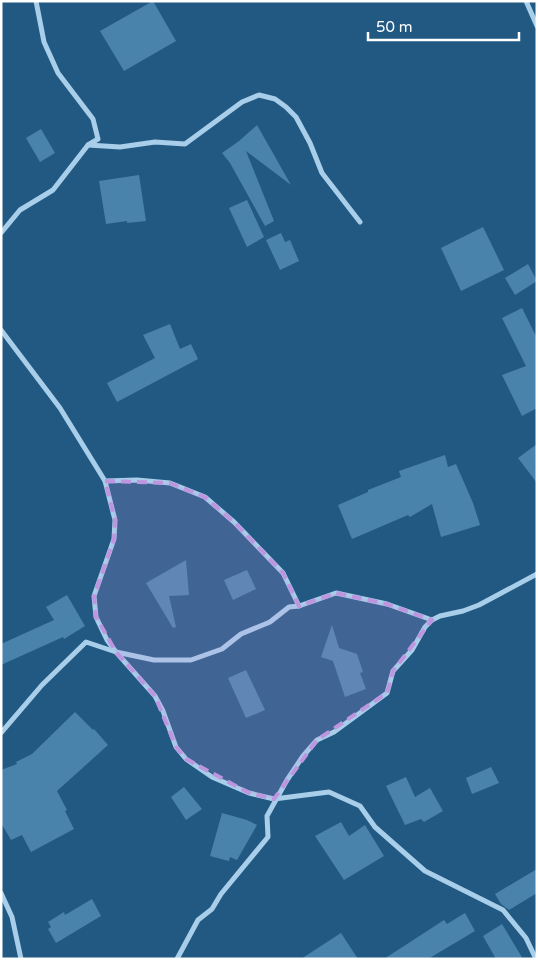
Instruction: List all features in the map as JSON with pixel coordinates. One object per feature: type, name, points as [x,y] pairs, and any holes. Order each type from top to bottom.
[{"type":"street","points":[[1,233],[20,210],[53,190],[88,145],[98,139],[93,119],[58,72],[44,42],[36,1]]},
{"type":"street","points":[[526,1],[537,26]]},
{"type":"street","points":[[88,145],[120,147],[155,142],[185,144],[242,102],[260,95],[274,99],[296,117],[310,143],[322,173],[360,222]]},
{"type":"street","points":[[1,330],[60,408],[105,481],[116,520],[114,540],[94,596],[96,617],[107,640],[155,696],[163,711],[176,747],[186,759],[227,785],[249,793],[274,799],[329,792],[360,806],[375,827],[425,870],[503,910],[522,932],[536,958]]},
{"type":"street","points":[[105,481],[137,480],[170,483],[205,496],[234,522],[283,573],[299,606]]},
{"type":"street","points":[[177,959],[198,920],[212,908],[221,894],[268,837],[267,816],[274,799],[303,756],[317,740],[334,732],[387,693],[393,671],[412,650],[424,627],[432,620],[479,605],[537,574]]},
{"type":"street","points":[[1,733],[42,684],[86,642],[116,652],[154,660],[191,660],[222,649],[240,634],[270,622],[289,607],[299,606],[336,593],[396,607],[432,620]]},
{"type":"street","points":[[1,893],[12,917],[21,959]]},
{"type":"highlighted area","points":[[105,481],[170,483],[205,497],[234,522],[283,573],[299,606],[336,593],[387,604],[432,620],[393,671],[387,693],[317,740],[274,799],[249,793],[186,759],[176,747],[155,696],[116,652],[96,617],[94,596],[114,539],[115,520]]},
{"type":"building","points":[[153,1],[176,41],[124,71],[100,31]]},
{"type":"building","points":[[257,125],[291,185],[246,151],[274,221],[265,226],[230,163],[222,153]]},
{"type":"building","points":[[41,129],[55,153],[40,162],[26,138]]},
{"type":"building","points":[[139,175],[146,221],[106,224],[99,181]]},
{"type":"building","points":[[247,200],[264,237],[247,247],[229,208]]},
{"type":"building","points":[[483,227],[504,270],[461,291],[441,248]]},
{"type":"building","points":[[281,233],[285,242],[290,240],[299,261],[280,270],[266,240]]},
{"type":"building","points":[[528,264],[537,281],[515,295],[505,278]]},
{"type":"building","points":[[522,308],[537,338],[537,408],[522,416],[502,375],[526,366],[502,318]]},
{"type":"building","points":[[170,324],[180,349],[191,344],[198,359],[117,402],[107,383],[155,358],[143,335]]},
{"type":"building","points":[[537,444],[537,483],[518,458]]},
{"type":"building","points":[[445,455],[448,467],[456,464],[473,503],[480,525],[441,537],[432,504],[410,517],[408,515],[352,539],[338,505],[368,492],[368,490],[401,477],[399,471]]},
{"type":"building","points":[[186,560],[189,595],[169,596],[176,627],[173,628],[146,583]]},
{"type":"building","points":[[247,570],[256,589],[233,600],[224,580]]},
{"type":"building","points":[[67,595],[85,626],[64,639],[63,637],[1,665],[1,644],[54,620],[46,607]]},
{"type":"building","points":[[332,625],[339,648],[357,654],[363,672],[360,673],[366,689],[345,697],[333,661],[321,657]]},
{"type":"building","points":[[246,670],[265,710],[246,718],[228,678]]},
{"type":"building","points":[[75,712],[108,745],[57,791],[74,829],[31,852],[22,835],[11,840],[1,823],[1,770],[17,764],[16,762],[32,754]]},
{"type":"building","points":[[491,767],[499,783],[472,794],[466,778]]},
{"type":"building","points":[[406,777],[415,797],[430,788],[443,811],[424,822],[421,819],[405,825],[386,786]]},
{"type":"building","points":[[184,787],[202,809],[186,820],[171,797]]},
{"type":"building","points":[[222,813],[257,825],[237,860],[230,857],[229,861],[210,856]]},
{"type":"building","points":[[341,822],[349,836],[365,825],[384,856],[344,880],[315,836]]},
{"type":"building","points":[[537,869],[537,893],[509,910],[501,904],[495,894]]},
{"type":"building","points":[[92,899],[101,916],[56,943],[48,929],[51,927],[48,922],[64,912],[65,915]]},
{"type":"building","points":[[465,913],[475,931],[428,959],[384,959],[444,920],[447,924]]},
{"type":"building","points":[[502,924],[523,959],[496,959],[483,936]]},
{"type":"building","points":[[341,933],[358,959],[301,959]]}]
